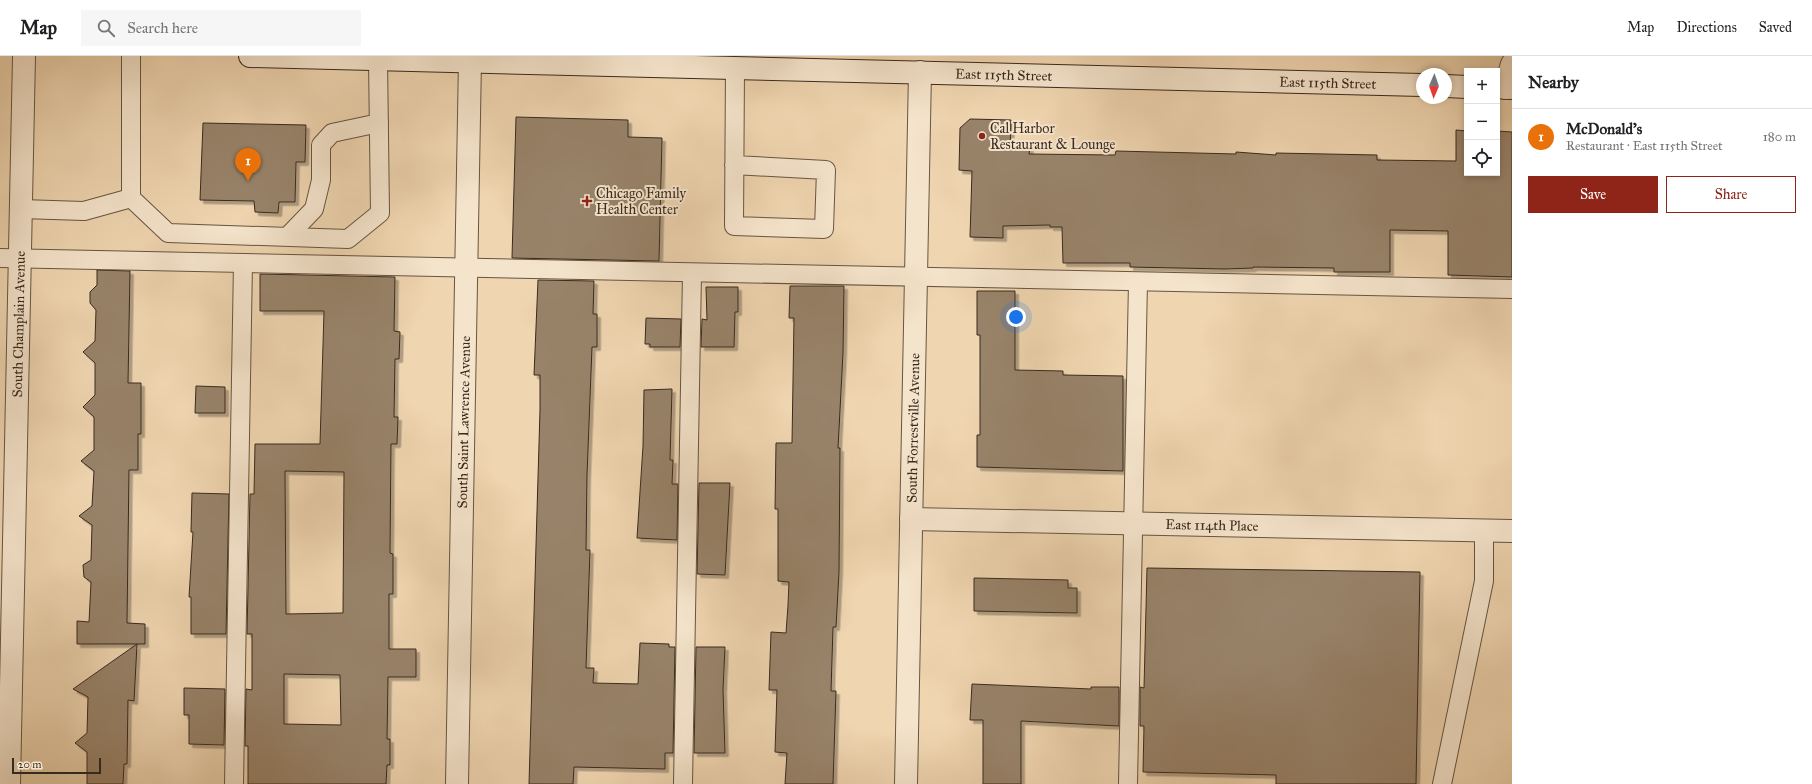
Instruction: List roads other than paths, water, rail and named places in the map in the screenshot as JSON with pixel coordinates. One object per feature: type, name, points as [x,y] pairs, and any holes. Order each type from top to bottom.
[{"type":"street","name":"South Champlain Avenue","points":[[9,784],[10,258],[21,209],[24,56]]},
{"type":"street","name":"East 115th Street","points":[[250,56],[470,60],[1416,85]]},
{"type":"street","name":"South Saint Lawrence Avenue","points":[[457,784],[470,60]]},
{"type":"street","points":[[1505,88],[1512,64]]},
{"type":"street","name":"South Forrestville Avenue","points":[[906,784],[920,72]]},
{"type":"street","points":[[1452,86],[1464,87]]},
{"type":"street","name":"East 114th Place","points":[[911,519],[1512,531]]},
{"type":"lane","points":[[131,56],[131,198],[168,233],[348,238],[380,214],[378,59]]},
{"type":"lane","points":[[734,165],[826,170],[824,228],[734,226],[734,165],[735,67]]},
{"type":"lane","points":[[288,236],[314,209],[321,180],[321,145],[332,134],[379,123]]},
{"type":"lane","points":[[21,209],[84,211],[131,198]]},
{"type":"lane","points":[[10,258],[1512,289]]},
{"type":"lane","points":[[234,784],[243,263]]},
{"type":"lane","points":[[683,784],[692,273]]},
{"type":"lane","points":[[1128,784],[1138,282]]},
{"type":"lane","points":[[1442,784],[1484,581],[1484,530]]},
{"type":"place","name":"Cal Harbor Restaurant & Lounge","points":[[982,136]]},
{"type":"place","name":"McDonald's","points":[[248,181]]},
{"type":"place","name":"Chicago Family Health Center","points":[[587,201]]}]
